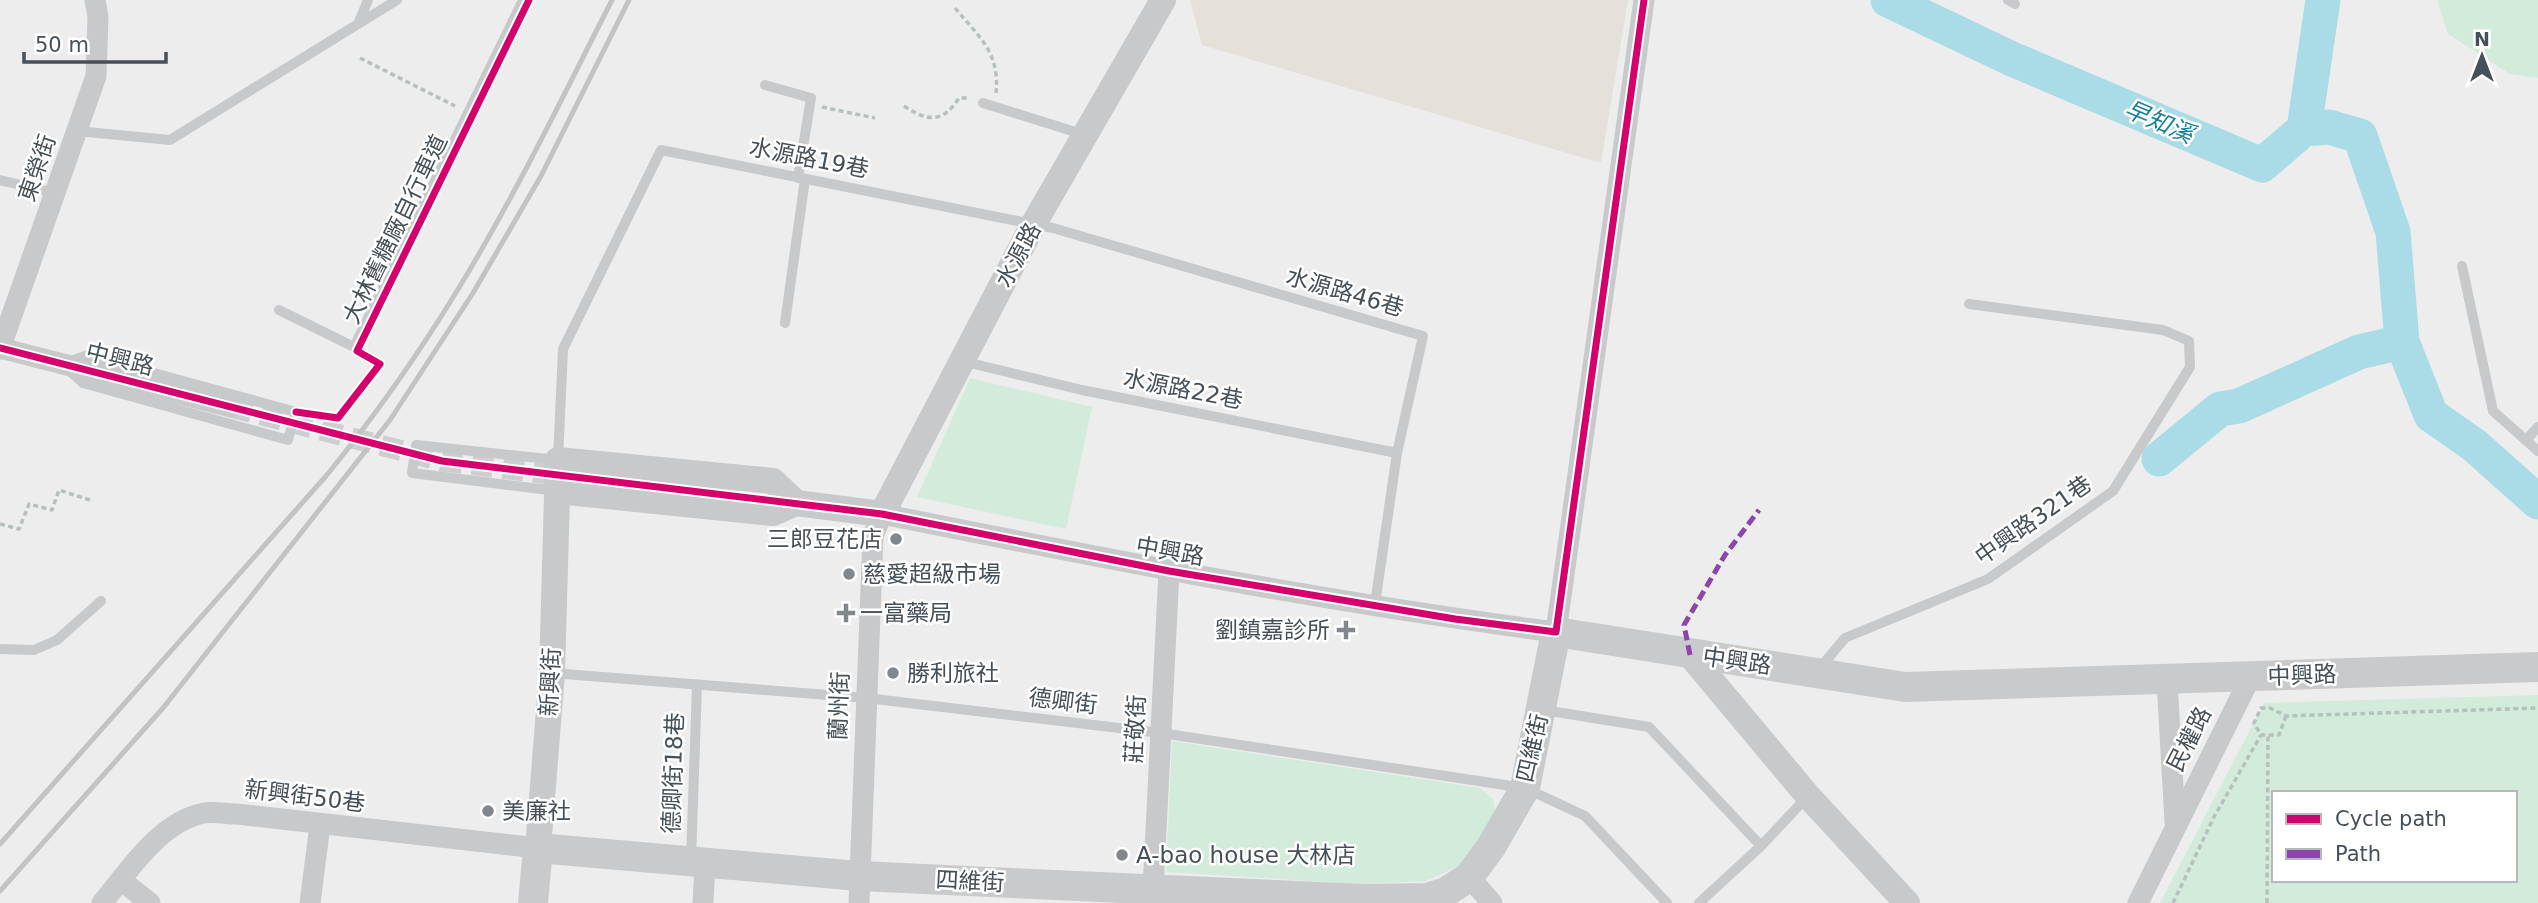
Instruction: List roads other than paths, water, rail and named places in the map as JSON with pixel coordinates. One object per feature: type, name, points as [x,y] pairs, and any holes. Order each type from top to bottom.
[{"type":"main road","name":"中興路","points":[[1556,632],[1817,671],[1905,687],[2538,667]]},
{"type":"main road","name":"四維街","points":[[538,848],[698,864],[859,889],[1153,890],[1193,898],[1363,900],[1427,898],[1446,892],[1469,890],[1525,788],[1556,632]]},
{"type":"main road","name":"新興街","points":[[533,903],[538,848]]},
{"type":"street","name":"東榮街","points":[[0,349],[96,76],[98,17],[94,0]]},
{"type":"street","name":"水源路","points":[[882,514],[1033,225],[1163,0]]},
{"type":"street","points":[[1556,632],[1644,0]]},
{"type":"street","name":"中興路","points":[[0,349],[231,407]]},
{"type":"street","points":[[557,491],[773,513],[788,502],[773,481],[558,460]]},
{"type":"street","name":"新興街","points":[[538,848],[552,673],[558,460]]},
{"type":"street","name":"中興路","points":[[788,502],[882,514],[1169,571],[1455,619],[1556,632]]},
{"type":"street","name":"蘭州街","points":[[859,889],[873,536],[882,514]]},
{"type":"street","name":"莊敬街","points":[[1153,890],[1169,571]]},
{"type":"street","points":[[1690,654],[1808,796],[1908,903]]},
{"type":"street","name":"民權路","points":[[2138,903],[2249,678]]},
{"type":"street","name":"民權路","points":[[2167,680],[2175,824]]},
{"type":"street","name":"新興街50巷","points":[[102,903],[158,838],[180,822],[204,813],[237,814],[538,848]]},
{"type":"street","points":[[310,903],[320,825]]},
{"type":"street","points":[[698,864],[703,903]]},
{"type":"street","points":[[121,880],[150,903]]},
{"type":"street","points":[[1469,890],[1492,903]]},
{"type":"lane","points":[[358,24],[369,0]]},
{"type":"lane","points":[[77,131],[170,140],[397,0]]},
{"type":"lane","points":[[279,310],[354,347],[523,0]]},
{"type":"lane","points":[[765,85],[811,98],[785,323]]},
{"type":"lane","points":[[983,103],[1085,135]]},
{"type":"lane","name":"水源路19巷","points":[[558,460],[563,349],[661,150],[1033,225]]},
{"type":"lane","points":[[0,180],[55,193]]},
{"type":"lane","name":"水源路46巷","points":[[1033,225],[1053,228],[1423,336],[1397,453],[1375,604]]},
{"type":"lane","points":[[2462,266],[2493,411],[2538,451]]},
{"type":"lane","name":"中興路321巷","points":[[1817,671],[1845,638],[1988,579],[2113,491],[2190,366],[2189,341],[2163,330],[1969,304]]},
{"type":"lane","points":[[88,355],[296,412],[288,440],[83,383],[62,364],[88,355]]},
{"type":"lane","name":"水源路22巷","points":[[962,361],[1082,390],[1397,453]]},
{"type":"lane","points":[[2526,440],[2538,427]]},
{"type":"lane","points":[[557,491],[412,473],[416,445],[558,460]]},
{"type":"lane","points":[[0,649],[34,650],[57,640],[101,601]]},
{"type":"lane","name":"德卿街","points":[[552,673],[866,698],[1161,733],[1525,788],[1585,816],[1667,903]]},
{"type":"lane","name":"德卿街18巷","points":[[697,685],[698,864]]},
{"type":"lane","points":[[1541,710],[1649,727],[1761,846]]},
{"type":"lane","points":[[1699,903],[1761,846],[1808,796]]},
{"type":"waterway","name":"早知溪","points":[[1888,0],[2012,59],[2262,165],[2304,129],[2323,0]]},
{"type":"waterway","points":[[2304,129],[2329,127],[2360,136],[2393,232],[2402,342],[2431,415],[2474,445],[2538,502]]},
{"type":"waterway","points":[[2159,459],[2220,409],[2239,406],[2359,352],[2402,342]]},
{"type":"tunnel","points":[[231,407],[442,461],[724,495]]},
{"type":"railway","points":[[0,844],[326,476],[379,407],[429,335],[481,251],[612,0]]},
{"type":"railway","points":[[0,891],[163,708],[390,420],[473,293],[541,176],[629,0]]},
{"type":"place","name":"三郎豆花店","points":[[896,539]]},
{"type":"place","name":"慈愛超級市場","points":[[849,574]]},
{"type":"place","name":"一富藥局","points":[[846,613]]},
{"type":"place","name":"劉鎮嘉診所","points":[[1346,630]]},
{"type":"place","name":"勝利旅社","points":[[893,673]]},
{"type":"place","name":"美廉社","points":[[488,811]]},
{"type":"place","name":"A-bao house 大林店","points":[[1122,855]]}]
